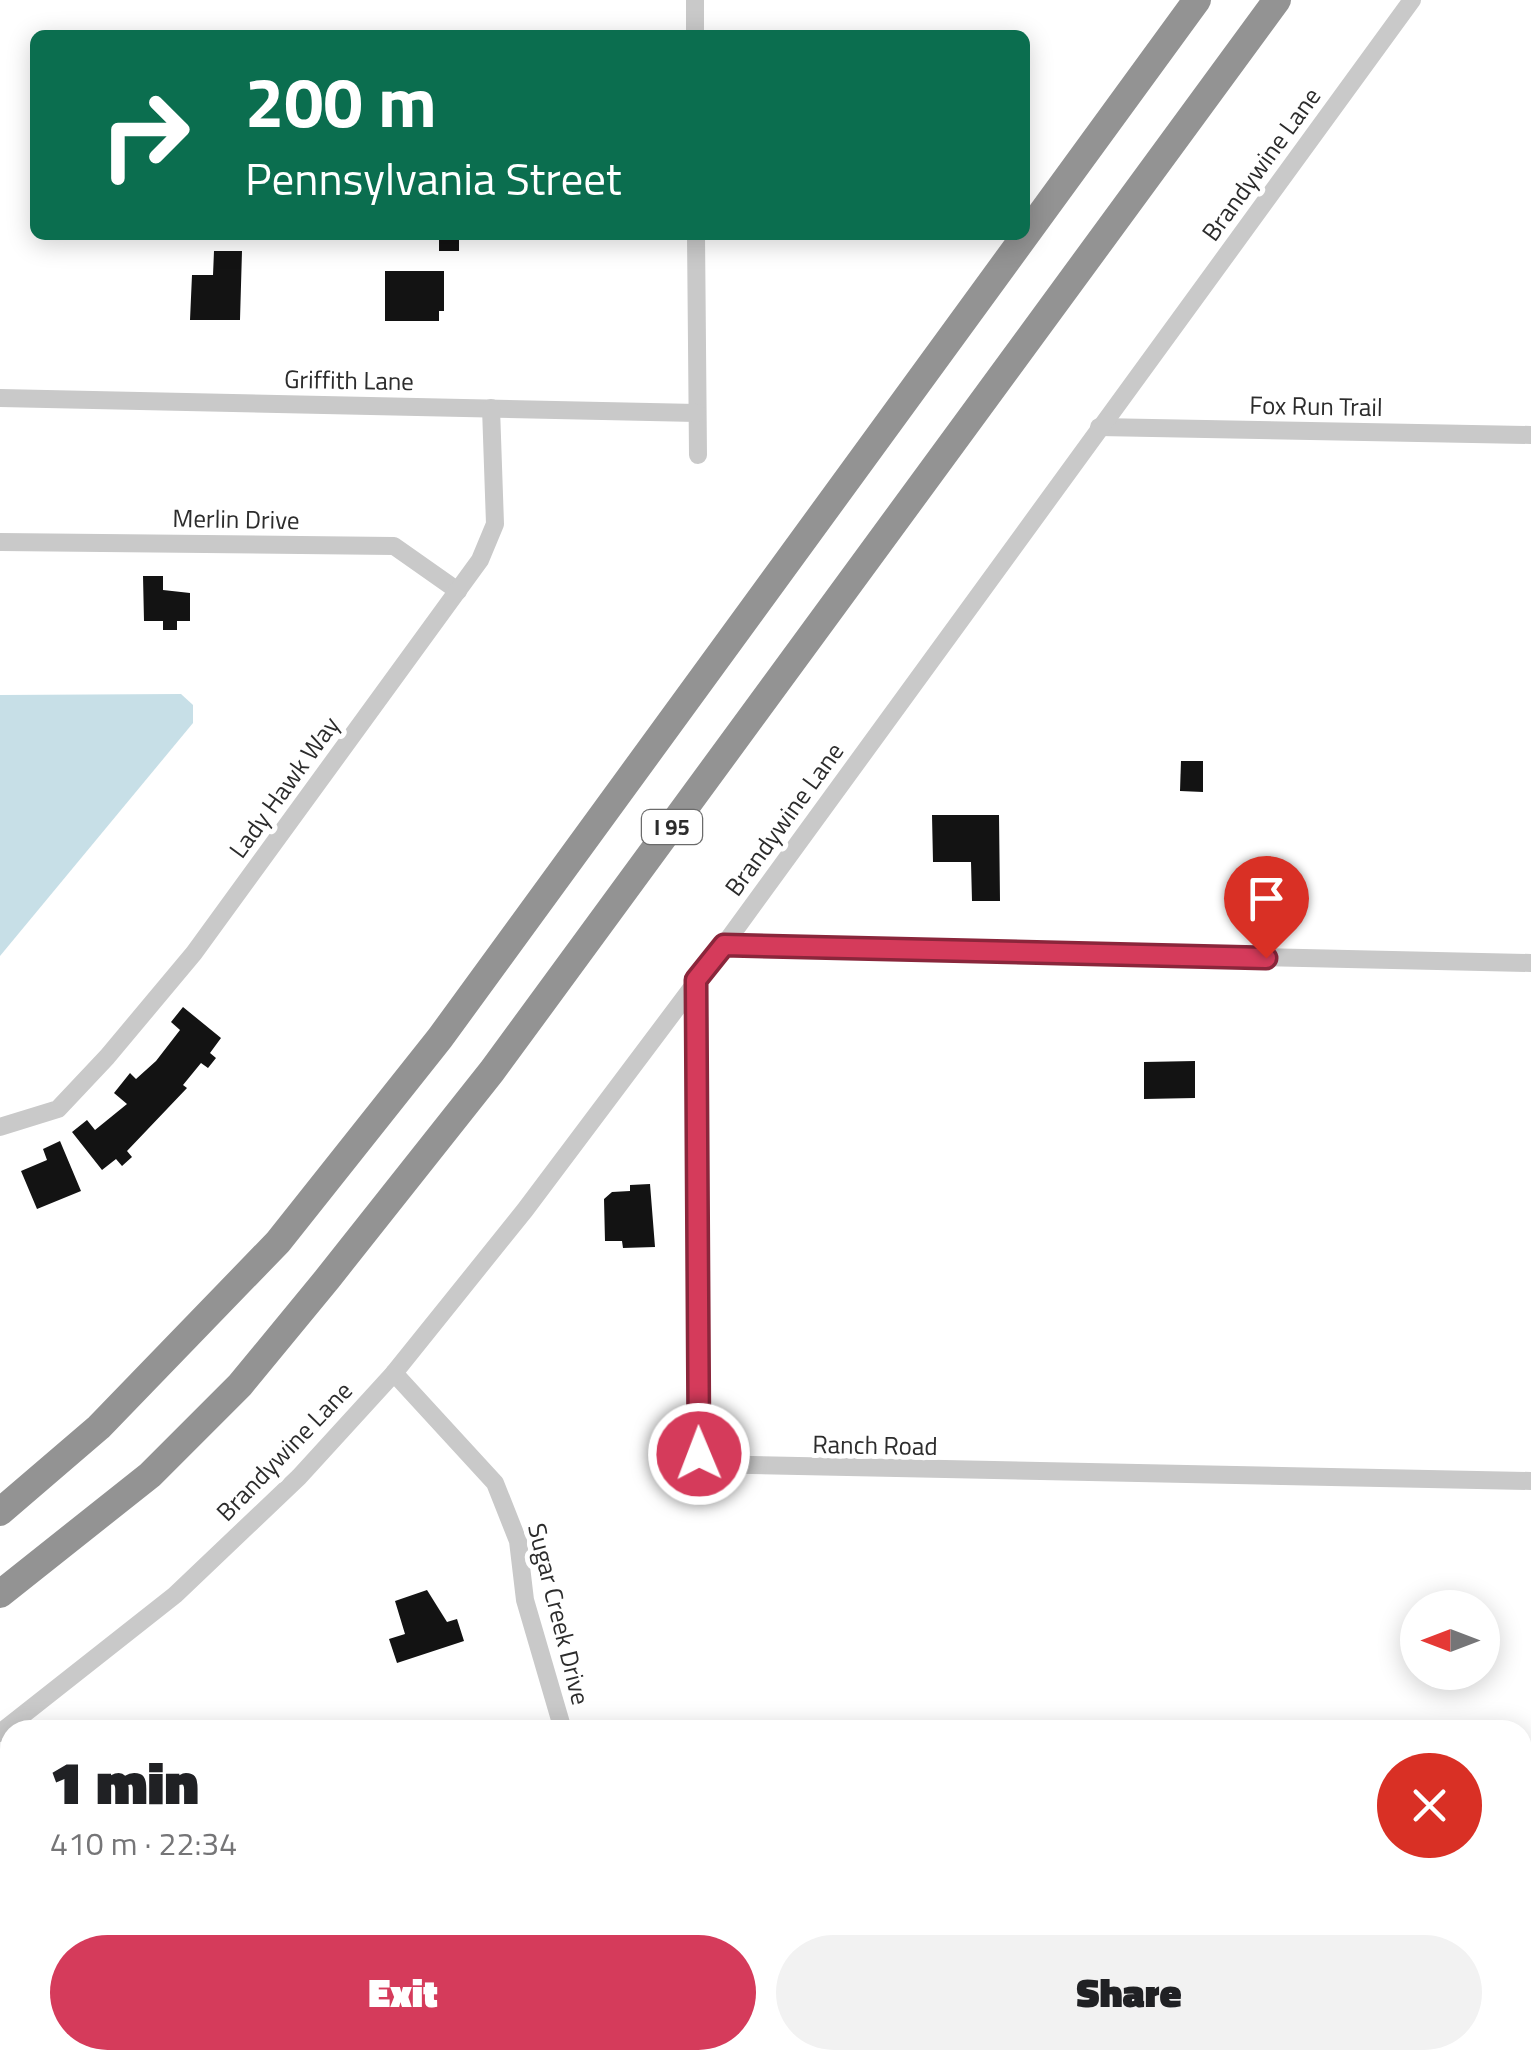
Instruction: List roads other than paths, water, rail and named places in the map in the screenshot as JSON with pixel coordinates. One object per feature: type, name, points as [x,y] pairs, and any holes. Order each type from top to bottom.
[{"type":"highway","name":"I 95","points":[[1030,229],[1197,0]]},
{"type":"highway","name":"I 95","points":[[0,1594],[150,1474],[240,1385],[328,1278],[504,1056],[1278,0]]},
{"type":"highway","name":"I 95","points":[[0,1512],[99,1427],[278,1242],[440,1038],[1022,240]]},
{"type":"street","points":[[695,0],[695,30]]},
{"type":"street","name":"Brandywine Lane","points":[[16,1720],[175,1594],[300,1477],[394,1373],[525,1210],[724,945],[1412,0]]},
{"type":"street","points":[[696,240],[698,454]]},
{"type":"street","name":"Griffith Lane","points":[[0,398],[698,413]]},
{"type":"street","name":"Lady Hawk Way","points":[[0,1127],[58,1108],[107,1057],[194,954],[480,560],[495,524],[492,408]]},
{"type":"street","name":"Fox Run Trail","points":[[1099,427],[1531,435]]},
{"type":"street","name":"Merlin Drive","points":[[0,542],[394,546],[458,591]]},
{"type":"street","points":[[724,945],[1531,963]]},
{"type":"street","name":"Ranch Road","points":[[696,980],[698,1445],[704,1464],[1531,1481]]},
{"type":"street","name":"Sugar Creek Drive","points":[[394,1373],[495,1483],[518,1541],[525,1600],[561,1720]]},
{"type":"water","points":[[181,694],[193,705],[193,723],[0,956],[0,695]]}]
